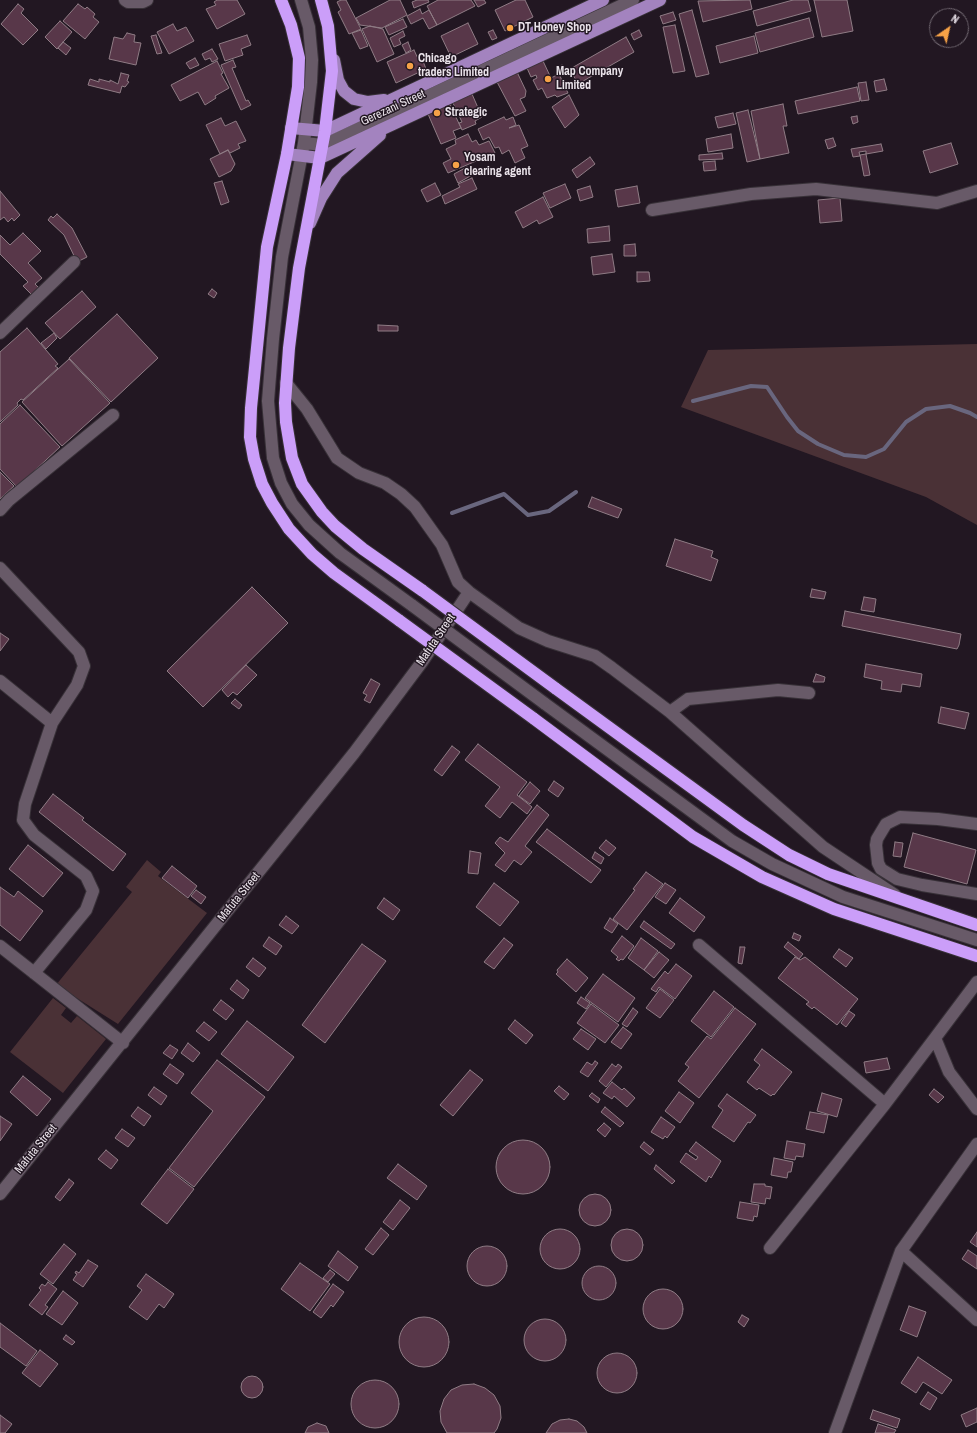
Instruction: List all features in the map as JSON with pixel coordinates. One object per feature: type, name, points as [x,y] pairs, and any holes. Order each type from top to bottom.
[{"type":"highway","points":[[281,0],[292,25],[299,58],[298,87],[287,154],[267,247],[258,331],[250,437],[254,459],[262,484],[272,503],[289,529],[312,554],[334,573],[694,837],[762,878],[834,909],[977,956]]},
{"type":"highway","points":[[321,0],[328,26],[332,71],[323,145],[299,268],[288,348],[286,383],[286,422],[292,458],[302,484],[311,498],[335,526],[363,549],[423,591],[743,825],[789,855],[828,874],[977,925]]},
{"type":"main road","name":"Gerezani Street","points":[[325,131],[603,0]]},
{"type":"main road","name":"Gerezani Street","points":[[320,158],[660,0]]},
{"type":"main road","points":[[331,47],[338,80],[344,91],[354,99],[368,102],[393,99]]},
{"type":"main road","points":[[308,227],[321,198],[337,173],[358,153],[395,123]]},
{"type":"main road","points":[[291,128],[325,131]]},
{"type":"main road","points":[[287,154],[320,158]]},
{"type":"street","points":[[125,0],[128,2],[143,2],[147,0]]},
{"type":"street","points":[[301,0],[308,27],[312,60],[304,143],[282,257],[268,401],[273,458],[281,483],[292,504],[309,525],[340,553],[732,841],[772,864],[843,897],[977,940]]},
{"type":"street","points":[[304,143],[323,145],[633,0]]},
{"type":"street","points":[[652,210],[751,194],[816,189],[936,203],[977,191]]},
{"type":"street","points":[[0,332],[74,262]]},
{"type":"street","points":[[286,383],[307,409],[337,458],[359,473],[385,484],[401,494],[415,507],[442,545],[458,582],[469,592],[519,628],[548,641],[595,656],[670,712],[823,847],[901,899]]},
{"type":"street","points":[[0,510],[9,500],[113,415]]},
{"type":"street","points":[[0,568],[79,652],[84,666],[77,685],[52,723],[25,804],[23,820],[34,836],[86,876],[93,891],[86,910],[34,973]]},
{"type":"street","name":"Mafuta Street","points":[[0,1194],[354,753],[422,662],[469,592]]},
{"type":"street","points":[[0,681],[52,723]]},
{"type":"street","points":[[670,712],[688,699],[778,690],[809,693]]},
{"type":"street","points":[[977,824],[938,819],[900,817],[886,824],[877,839],[876,845],[878,863],[881,869],[897,879],[922,885],[977,894]]},
{"type":"street","points":[[699,945],[885,1104]]},
{"type":"street","points":[[0,946],[123,1042]]},
{"type":"street","points":[[770,1248],[885,1104],[977,982]]},
{"type":"street","points":[[935,1038],[949,1072],[977,1109]]},
{"type":"street","points":[[835,1433],[901,1251],[977,1144]]},
{"type":"street","points":[[901,1251],[977,1320]]},
{"type":"shaded area","points":[[977,344],[977,525],[926,497],[681,407],[708,350]]},
{"type":"shaded area","points":[[147,860],[161,872],[158,876],[207,913],[118,1024],[56,985],[132,892],[126,887]]},
{"type":"shaded area","points":[[53,998],[66,1008],[61,1015],[71,1023],[77,1016],[106,1039],[63,1093],[10,1052]]},
{"type":"building","points":[[217,0],[237,0],[245,14],[217,29],[206,9],[216,5],[214,2]]},
{"type":"building","points":[[346,0],[361,29],[349,34],[338,12],[341,10],[337,2]]},
{"type":"building","points":[[390,0],[400,0],[407,15],[382,28],[360,25],[356,18]]},
{"type":"building","points":[[417,0],[428,0],[429,2],[414,8],[412,2]]},
{"type":"building","points":[[438,0],[471,0],[475,6],[437,25],[427,6]]},
{"type":"building","points":[[474,0],[484,0],[486,3],[478,7]]},
{"type":"building","points":[[516,0],[525,0],[533,17],[505,31],[495,10]]},
{"type":"building","points":[[750,0],[752,9],[703,22],[698,1]]},
{"type":"building","points":[[793,0],[808,0],[811,11],[757,26],[753,11]]},
{"type":"building","points":[[814,0],[847,0],[853,31],[822,37]]},
{"type":"building","points":[[18,4],[24,9],[21,13],[38,30],[23,45],[1,24]]},
{"type":"building","points":[[78,4],[85,9],[87,7],[95,14],[93,17],[99,22],[85,39],[63,21]]},
{"type":"building","points":[[420,9],[422,14],[429,10],[437,25],[429,29],[423,18],[411,24],[407,16]]},
{"type":"building","points":[[692,10],[709,74],[696,77],[679,14]]},
{"type":"building","points":[[673,12],[676,20],[663,24],[660,16]]},
{"type":"building","points":[[809,18],[814,37],[760,52],[755,33]]},
{"type":"building","points":[[403,19],[407,27],[389,35],[385,27]]},
{"type":"building","points":[[60,21],[72,32],[57,49],[45,37]]},
{"type":"building","points":[[468,23],[478,44],[451,57],[441,36]]},
{"type":"building","points":[[173,24],[177,31],[186,27],[194,41],[169,54],[157,32]]},
{"type":"building","points":[[675,25],[685,71],[673,73],[663,27]]},
{"type":"building","points":[[370,26],[383,29],[394,54],[377,62],[362,29]]},
{"type":"building","points":[[361,30],[368,46],[360,49],[352,33]]},
{"type":"building","points":[[493,30],[497,38],[492,40],[488,32]]},
{"type":"building","points":[[639,30],[642,36],[634,40],[631,34]]},
{"type":"building","points":[[403,31],[405,36],[399,39],[401,44],[394,47],[390,38]]},
{"type":"building","points":[[127,33],[135,35],[134,42],[141,43],[136,65],[109,59],[114,37],[123,39]]},
{"type":"building","points":[[156,35],[162,53],[157,54],[151,36]]},
{"type":"building","points":[[247,35],[251,45],[241,49],[243,55],[225,61],[219,44]]},
{"type":"building","points":[[754,36],[758,53],[720,63],[716,46]]},
{"type":"building","points":[[626,37],[634,52],[578,84],[570,69]]},
{"type":"building","points":[[63,42],[71,48],[66,55],[58,48]]},
{"type":"building","points":[[408,42],[411,50],[406,53],[402,45]]},
{"type":"building","points":[[212,49],[218,59],[212,62],[210,58],[205,60],[202,54]]},
{"type":"building","points":[[414,50],[420,63],[423,61],[426,69],[396,83],[387,62]]},
{"type":"building","points":[[195,58],[199,65],[190,69],[186,63]]},
{"type":"building","points":[[233,60],[236,67],[232,68],[246,101],[248,100],[251,105],[241,110],[221,65]]},
{"type":"building","points":[[217,61],[223,73],[221,74],[229,88],[215,96],[216,98],[205,105],[198,92],[180,101],[171,85]]},
{"type":"building","name":"Map Company Limited","points":[[543,61],[551,78],[559,74],[568,93],[557,97],[555,95],[547,98],[542,88],[538,90],[533,80],[537,78],[536,75],[531,77],[527,68]]},
{"type":"building","points":[[562,65],[565,71],[559,74],[557,68]]},
{"type":"building","name":"Map Company Limited","points":[[517,72],[526,91],[525,97],[520,99],[526,111],[515,116],[497,82]]},
{"type":"building","points":[[121,73],[129,75],[127,81],[129,82],[125,87],[122,86],[120,93],[88,85],[90,79],[99,82],[99,79],[110,82],[110,80],[118,84]]},
{"type":"building","points":[[884,79],[887,90],[876,92],[874,81]]},
{"type":"building","points":[[866,82],[869,100],[861,101],[858,83]]},
{"type":"building","points":[[857,87],[860,101],[798,114],[795,101]]},
{"type":"building","points":[[472,94],[482,117],[475,121],[476,124],[462,130],[459,123],[462,122],[453,103]]},
{"type":"building","points":[[569,95],[579,115],[565,128],[552,107]]},
{"type":"building","points":[[450,104],[461,128],[453,131],[456,138],[441,144],[428,114]]},
{"type":"building","points":[[783,104],[787,126],[783,126],[789,153],[760,159],[751,111]]},
{"type":"building","points":[[748,110],[760,159],[747,162],[736,113]]},
{"type":"building","points":[[733,113],[736,124],[718,128],[715,117]]},
{"type":"building","points":[[857,116],[858,122],[853,124],[851,117]]},
{"type":"building","points":[[504,117],[506,120],[513,117],[516,125],[509,128],[519,125],[528,146],[521,149],[525,158],[515,163],[509,150],[502,154],[499,147],[495,148],[489,137],[483,140],[478,129]]},
{"type":"building","points":[[221,118],[225,126],[236,121],[246,141],[238,144],[240,148],[230,153],[228,150],[220,154],[206,125]]},
{"type":"building","points":[[468,134],[472,142],[476,140],[479,145],[489,141],[495,153],[448,173],[443,163],[451,159],[446,149],[456,144],[455,140]]},
{"type":"building","points":[[731,134],[733,148],[708,152],[706,139]]},
{"type":"building","points":[[833,138],[836,146],[828,149],[825,140]]},
{"type":"building","points":[[951,143],[958,164],[930,173],[923,151]]},
{"type":"building","points":[[881,144],[883,151],[866,154],[866,151],[859,152],[860,156],[853,157],[851,149]]},
{"type":"building","points":[[228,150],[235,164],[231,171],[219,177],[210,159]]},
{"type":"building","points":[[722,153],[723,159],[699,160],[699,155]]},
{"type":"building","points":[[866,154],[870,175],[864,176],[860,155]]},
{"type":"building","points":[[590,157],[595,164],[577,178],[572,170]]},
{"type":"building","points":[[715,161],[716,170],[704,171],[703,162]]},
{"type":"building","points":[[467,167],[472,175],[458,183],[454,174]]},
{"type":"building","points":[[472,178],[477,189],[445,204],[442,196],[460,187],[458,184]]},
{"type":"building","points":[[222,181],[229,202],[221,205],[214,183]]},
{"type":"building","points":[[435,183],[441,195],[427,202],[421,190]]},
{"type":"building","points":[[565,184],[571,198],[550,208],[543,193]]},
{"type":"building","points":[[590,186],[593,197],[580,201],[577,190]]},
{"type":"building","points":[[637,186],[640,203],[618,207],[615,190]]},
{"type":"building","points":[[0,191],[20,215],[14,221],[12,218],[8,222],[4,217],[0,220]]},
{"type":"building","points":[[543,197],[553,217],[539,224],[537,220],[523,228],[515,212]]},
{"type":"building","points":[[840,198],[842,221],[820,223],[818,200]]},
{"type":"building","points":[[57,214],[72,228],[87,257],[77,262],[64,235],[48,220],[51,216],[53,218]]},
{"type":"building","points":[[609,226],[610,241],[588,243],[587,229]]},
{"type":"building","points":[[23,233],[41,251],[28,263],[42,278],[35,284],[39,288],[32,295],[23,286],[28,282],[0,254],[0,235],[10,245]]},
{"type":"building","points":[[635,244],[636,256],[624,256],[624,245]]},
{"type":"building","points":[[612,254],[615,272],[593,275],[591,257]]},
{"type":"building","points":[[637,272],[649,272],[650,281],[637,282]]},
{"type":"building","points":[[212,289],[217,293],[214,298],[208,294]]},
{"type":"building","points":[[82,291],[96,307],[60,339],[45,323]]},
{"type":"building","points":[[117,314],[158,358],[111,402],[69,358]]},
{"type":"building","points":[[378,325],[398,326],[398,331],[378,331]]},
{"type":"building","points":[[27,328],[58,364],[55,366],[58,368],[23,400],[21,399],[17,403],[18,405],[0,422],[0,352]]},
{"type":"building","points":[[54,333],[57,338],[46,349],[41,343]]},
{"type":"building","points":[[69,359],[110,403],[62,446],[22,402]]},
{"type":"building","points":[[20,405],[60,447],[17,487],[0,469],[0,424]]},
{"type":"building","points":[[0,472],[14,486],[0,499]]},
{"type":"building","points":[[592,497],[622,509],[618,518],[588,507]]},
{"type":"building","points":[[675,539],[713,551],[711,557],[718,560],[711,581],[666,566]]},
{"type":"building","points":[[252,587],[288,623],[203,707],[167,671]]},
{"type":"building","points":[[812,589],[826,592],[824,599],[810,597]]},
{"type":"building","points":[[864,597],[876,599],[874,612],[861,610]]},
{"type":"building","points":[[845,611],[961,634],[959,645],[957,649],[842,626]]},
{"type":"building","points":[[0,633],[9,639],[0,651]]},
{"type":"building","points":[[866,664],[922,674],[920,687],[902,684],[901,692],[881,689],[882,681],[864,677]]},
{"type":"building","points":[[246,665],[257,675],[237,695],[233,692],[228,697],[222,690]]},
{"type":"building","points":[[816,674],[825,677],[824,682],[813,682]]},
{"type":"building","points":[[371,679],[380,684],[370,703],[364,700],[367,695],[363,693]]},
{"type":"building","points":[[235,699],[242,705],[239,709],[231,703]]},
{"type":"building","points":[[941,707],[969,713],[965,729],[938,723]]},
{"type":"building","points":[[478,744],[527,782],[517,795],[532,807],[527,814],[512,802],[500,818],[485,806],[500,787],[465,760]]},
{"type":"building","points":[[452,746],[460,752],[442,776],[434,770]]},
{"type":"building","points":[[554,781],[564,788],[558,797],[548,790]]},
{"type":"building","points":[[530,782],[540,791],[530,804],[519,796]]},
{"type":"building","points":[[53,794],[84,818],[82,820],[126,854],[113,871],[39,812]]},
{"type":"building","points":[[537,805],[549,815],[525,846],[532,852],[521,865],[514,860],[505,872],[495,865],[505,853],[495,843],[500,837],[508,842]]},
{"type":"building","points":[[547,829],[601,870],[591,883],[536,842]]},
{"type":"building","points":[[913,833],[976,850],[967,884],[904,867]]},
{"type":"building","points":[[606,840],[616,848],[609,856],[599,848]]},
{"type":"building","points":[[895,842],[903,843],[901,857],[893,856]]},
{"type":"building","points":[[28,845],[63,873],[43,897],[9,869]]},
{"type":"building","points":[[470,851],[481,853],[478,874],[468,873]]},
{"type":"building","points":[[595,852],[604,858],[601,864],[592,858]]},
{"type":"building","points":[[172,866],[197,886],[188,898],[162,878]]},
{"type":"building","points":[[646,872],[663,884],[627,930],[613,919],[635,890],[633,889]]},
{"type":"building","points":[[494,883],[519,902],[500,926],[476,907]]},
{"type":"building","points":[[665,883],[676,890],[666,904],[655,897]]},
{"type":"building","points":[[0,887],[14,897],[18,891],[43,911],[20,941],[0,925]]},
{"type":"building","points":[[196,890],[206,897],[201,904],[191,896]]},
{"type":"building","points":[[384,898],[400,910],[393,920],[377,908]]},
{"type":"building","points":[[680,898],[705,917],[694,932],[669,913]]},
{"type":"building","points":[[286,916],[299,926],[292,934],[279,925]]},
{"type":"building","points":[[610,918],[618,924],[612,933],[604,928]]},
{"type":"building","points":[[644,921],[675,944],[671,949],[640,927]]},
{"type":"building","points":[[794,933],[801,936],[799,941],[792,938]]},
{"type":"building","points":[[622,936],[634,946],[623,960],[621,959],[619,961],[616,959],[618,957],[611,951]]},
{"type":"building","points":[[269,937],[282,946],[276,955],[263,946]]},
{"type":"building","points":[[504,938],[513,945],[494,969],[484,962]]},
{"type":"building","points":[[641,938],[658,951],[644,970],[628,958]]},
{"type":"building","points":[[788,942],[803,954],[799,959],[784,947]]},
{"type":"building","points":[[362,944],[386,961],[325,1043],[302,1025]]},
{"type":"building","points":[[740,947],[745,947],[742,964],[738,963]]},
{"type":"building","points":[[839,949],[853,958],[846,967],[833,957]]},
{"type":"building","points":[[659,952],[669,960],[654,978],[644,970]]},
{"type":"building","points":[[795,957],[800,960],[805,957],[858,999],[837,1025],[814,1007],[812,1009],[806,1004],[809,1002],[778,978]]},
{"type":"building","points":[[253,958],[266,968],[259,977],[246,967]]},
{"type":"building","points":[[567,959],[588,978],[576,992],[556,974],[558,972],[557,970]]},
{"type":"building","points":[[676,964],[692,976],[675,999],[659,987],[656,992],[651,989],[665,971],[668,974]]},
{"type":"building","points":[[603,974],[635,998],[618,1022],[585,998]]},
{"type":"building","points":[[237,980],[249,990],[243,999],[230,989]]},
{"type":"building","points":[[660,989],[674,1000],[660,1018],[646,1008]]},
{"type":"building","points":[[714,991],[734,1007],[711,1037],[691,1021]]},
{"type":"building","points":[[581,997],[590,1003],[586,1009],[577,1003]]},
{"type":"building","points":[[221,1000],[234,1010],[226,1020],[213,1010]]},
{"type":"building","points":[[591,1004],[619,1025],[605,1043],[577,1023]]},
{"type":"building","points":[[633,1008],[638,1012],[627,1027],[622,1024]]},
{"type":"building","points":[[735,1008],[756,1024],[699,1098],[678,1081],[689,1067],[685,1064],[707,1036],[711,1039]]},
{"type":"building","points":[[849,1011],[855,1015],[846,1027],[841,1023]]},
{"type":"building","points":[[515,1020],[533,1035],[526,1044],[508,1029]]},
{"type":"building","points":[[247,1021],[294,1057],[268,1091],[221,1054]]},
{"type":"building","points":[[204,1022],[217,1032],[209,1041],[196,1031]]},
{"type":"building","points":[[623,1027],[632,1034],[621,1049],[611,1042]]},
{"type":"building","points":[[581,1029],[596,1039],[588,1050],[573,1039]]},
{"type":"building","points":[[188,1043],[200,1053],[193,1062],[181,1053]]},
{"type":"building","points":[[170,1045],[178,1050],[172,1059],[163,1053]]},
{"type":"building","points":[[762,1049],[792,1072],[774,1095],[773,1094],[771,1096],[759,1088],[757,1090],[747,1082],[760,1065],[754,1060]]},
{"type":"building","points":[[887,1058],[890,1069],[866,1073],[864,1062]]},
{"type":"building","points":[[217,1060],[265,1097],[194,1187],[169,1168],[213,1111],[191,1093]]},
{"type":"building","points":[[595,1061],[598,1063],[588,1077],[580,1072],[587,1062],[592,1065]]},
{"type":"building","points":[[170,1064],[184,1074],[177,1084],[163,1074]]},
{"type":"building","points":[[612,1064],[616,1067],[618,1064],[622,1067],[606,1087],[599,1081]]},
{"type":"building","points":[[470,1070],[483,1080],[453,1116],[440,1105]]},
{"type":"building","points":[[23,1076],[51,1099],[37,1116],[10,1092]]},
{"type":"building","points":[[612,1082],[622,1090],[624,1088],[635,1098],[627,1107],[614,1096],[612,1099],[603,1093]]},
{"type":"building","points":[[559,1086],[569,1094],[564,1100],[554,1091]]},
{"type":"building","points":[[154,1087],[167,1096],[161,1105],[148,1095]]},
{"type":"building","points":[[934,1089],[944,1097],[938,1103],[929,1095]]},
{"type":"building","points":[[679,1092],[694,1103],[680,1123],[665,1111]]},
{"type":"building","points":[[592,1093],[600,1099],[598,1103],[589,1096]]},
{"type":"building","points":[[822,1093],[842,1099],[837,1117],[817,1111]]},
{"type":"building","points":[[727,1094],[756,1115],[750,1123],[748,1122],[734,1142],[712,1127],[723,1110],[718,1106]]},
{"type":"building","points":[[138,1107],[151,1116],[144,1126],[131,1116]]},
{"type":"building","points":[[605,1107],[624,1123],[620,1127],[601,1112]]},
{"type":"building","points":[[810,1112],[828,1115],[824,1133],[806,1129]]},
{"type":"building","points":[[0,1116],[12,1124],[0,1141]]},
{"type":"building","points":[[661,1117],[675,1127],[667,1138],[665,1136],[663,1139],[651,1132]]},
{"type":"building","points":[[604,1123],[611,1129],[605,1137],[597,1130]]},
{"type":"building","points":[[122,1129],[135,1138],[128,1147],[115,1138]]},
{"type":"building","points":[[518,1140],[528,1140],[538,1144],[546,1152],[550,1162],[550,1172],[546,1182],[538,1190],[528,1194],[518,1194],[508,1190],[500,1182],[496,1172],[496,1162],[500,1152],[508,1144]]},
{"type":"building","points":[[787,1141],[805,1144],[803,1157],[796,1156],[795,1160],[784,1158]]},
{"type":"building","points":[[644,1142],[654,1150],[650,1155],[640,1147]]},
{"type":"building","points":[[696,1142],[721,1161],[711,1178],[709,1176],[706,1182],[680,1162],[686,1153],[696,1160],[698,1157],[689,1151]]},
{"type":"building","points":[[106,1150],[118,1160],[111,1169],[98,1159]]},
{"type":"building","points":[[774,1158],[793,1162],[791,1172],[788,1172],[787,1178],[771,1175]]},
{"type":"building","points":[[398,1164],[427,1186],[417,1200],[387,1178]]},
{"type":"building","points":[[656,1165],[675,1181],[672,1184],[654,1169]]},
{"type":"building","points":[[168,1169],[194,1189],[167,1224],[141,1204]]},
{"type":"building","points":[[69,1179],[74,1183],[60,1201],[55,1197]]},
{"type":"building","points":[[754,1184],[765,1184],[765,1186],[772,1187],[770,1199],[766,1198],[765,1204],[751,1202]]},
{"type":"building","points":[[592,1194],[598,1194],[608,1201],[611,1210],[610,1216],[604,1223],[598,1226],[592,1226],[582,1219],[579,1213],[579,1207],[586,1197]]},
{"type":"building","points":[[400,1200],[410,1208],[393,1230],[383,1222]]},
{"type":"building","points":[[740,1202],[759,1205],[757,1217],[754,1216],[753,1221],[737,1218]]},
{"type":"building","points":[[381,1228],[389,1235],[373,1255],[365,1249]]},
{"type":"building","points":[[560,1229],[571,1232],[577,1238],[580,1249],[577,1260],[571,1266],[560,1269],[549,1266],[543,1260],[540,1249],[543,1238],[549,1232]]},
{"type":"building","points":[[627,1229],[636,1232],[640,1236],[643,1245],[640,1254],[636,1258],[627,1261],[618,1258],[614,1254],[611,1245],[614,1236],[618,1232]]},
{"type":"building","points":[[977,1232],[977,1247],[970,1242]]},
{"type":"building","points":[[64,1244],[76,1254],[53,1284],[40,1274]]},
{"type":"building","points":[[483,1246],[491,1246],[498,1249],[504,1255],[507,1266],[504,1277],[498,1283],[491,1286],[483,1286],[476,1283],[470,1277],[467,1270],[467,1262],[470,1255],[476,1249]]},
{"type":"building","points":[[968,1250],[977,1256],[977,1269],[962,1259]]},
{"type":"building","points":[[338,1251],[358,1267],[348,1281],[328,1266]]},
{"type":"building","points":[[88,1260],[98,1266],[83,1287],[73,1280],[77,1274],[75,1273],[76,1271],[79,1273]]},
{"type":"building","points":[[300,1263],[330,1284],[310,1311],[281,1289]]},
{"type":"building","points":[[599,1266],[611,1271],[616,1283],[611,1295],[599,1300],[587,1295],[582,1283],[587,1271]]},
{"type":"building","points":[[330,1270],[335,1274],[328,1282],[323,1278]]},
{"type":"building","points":[[146,1274],[174,1294],[164,1308],[159,1304],[147,1320],[129,1307],[142,1290],[137,1286]]},
{"type":"building","points":[[48,1282],[57,1289],[45,1305],[48,1307],[42,1315],[29,1305],[41,1290],[39,1288],[42,1284],[45,1286]]},
{"type":"building","points":[[333,1284],[344,1292],[333,1307],[331,1305],[321,1318],[313,1312]]},
{"type":"building","points":[[659,1289],[667,1289],[674,1292],[680,1298],[683,1309],[680,1320],[674,1326],[667,1329],[659,1329],[652,1326],[646,1320],[643,1313],[643,1305],[646,1298],[652,1292]]},
{"type":"building","points":[[63,1291],[78,1303],[62,1325],[46,1314]]},
{"type":"building","points":[[909,1306],[926,1312],[917,1337],[900,1330]]},
{"type":"building","points":[[742,1315],[749,1319],[744,1327],[738,1322]]},
{"type":"building","points":[[424,1317],[433,1319],[444,1328],[449,1342],[447,1351],[438,1362],[424,1367],[415,1365],[404,1356],[399,1342],[401,1333],[410,1322]]},
{"type":"building","points":[[545,1319],[560,1325],[566,1340],[560,1355],[545,1361],[530,1355],[524,1340],[530,1325]]},
{"type":"building","points":[[0,1323],[37,1351],[26,1366],[0,1347]]},
{"type":"building","points":[[66,1335],[75,1342],[72,1345],[63,1339]]},
{"type":"building","points":[[40,1350],[58,1364],[40,1387],[22,1373]]},
{"type":"building","points":[[621,1353],[628,1356],[634,1362],[637,1373],[636,1381],[628,1390],[621,1393],[613,1393],[606,1390],[598,1381],[597,1369],[600,1362],[609,1354]]},
{"type":"building","points":[[918,1357],[952,1380],[942,1394],[923,1382],[916,1393],[901,1383]]},
{"type":"building","points":[[252,1376],[260,1379],[263,1387],[260,1395],[252,1398],[244,1395],[241,1387],[244,1379]]},
{"type":"building","points":[[370,1380],[380,1380],[389,1384],[395,1390],[399,1399],[399,1409],[395,1418],[389,1424],[380,1428],[370,1428],[361,1424],[355,1418],[351,1409],[351,1399],[355,1390],[361,1384]]},
{"type":"building","points":[[474,1384],[485,1388],[494,1395],[500,1406],[501,1418],[497,1429],[494,1433],[447,1433],[441,1422],[440,1411],[444,1399],[451,1390],[462,1385]]},
{"type":"building","points":[[928,1392],[937,1398],[930,1410],[920,1404]]},
{"type":"building","points":[[977,1408],[977,1422],[966,1427],[961,1415]]},
{"type":"building","points":[[873,1410],[900,1419],[897,1428],[870,1419]]},
{"type":"building","points":[[0,1415],[12,1424],[5,1433],[0,1433]]},
{"type":"building","points":[[569,1419],[577,1421],[584,1427],[587,1433],[546,1433],[552,1424],[560,1420]]},
{"type":"building","points":[[317,1423],[326,1426],[329,1433],[305,1433],[308,1427]]},
{"type":"building","points":[[878,1424],[896,1430],[894,1433],[875,1433]]},
{"type":"waterway","points":[[693,401],[751,386],[767,387],[798,431],[818,444],[844,455],[866,457],[884,449],[906,422],[926,409],[950,406],[977,417]]},
{"type":"waterway","points":[[452,513],[504,494],[528,515],[549,511],[576,492]]},
{"type":"place","name":"DT Honey Shop","points":[[510,28]]},
{"type":"place","name":"Chicago traders Limited","points":[[410,66]]},
{"type":"place","name":"Map Company Limited","points":[[548,79]]},
{"type":"place","name":"Strategic","points":[[437,113]]},
{"type":"place","name":"Yosam clearing agent","points":[[456,165]]}]
